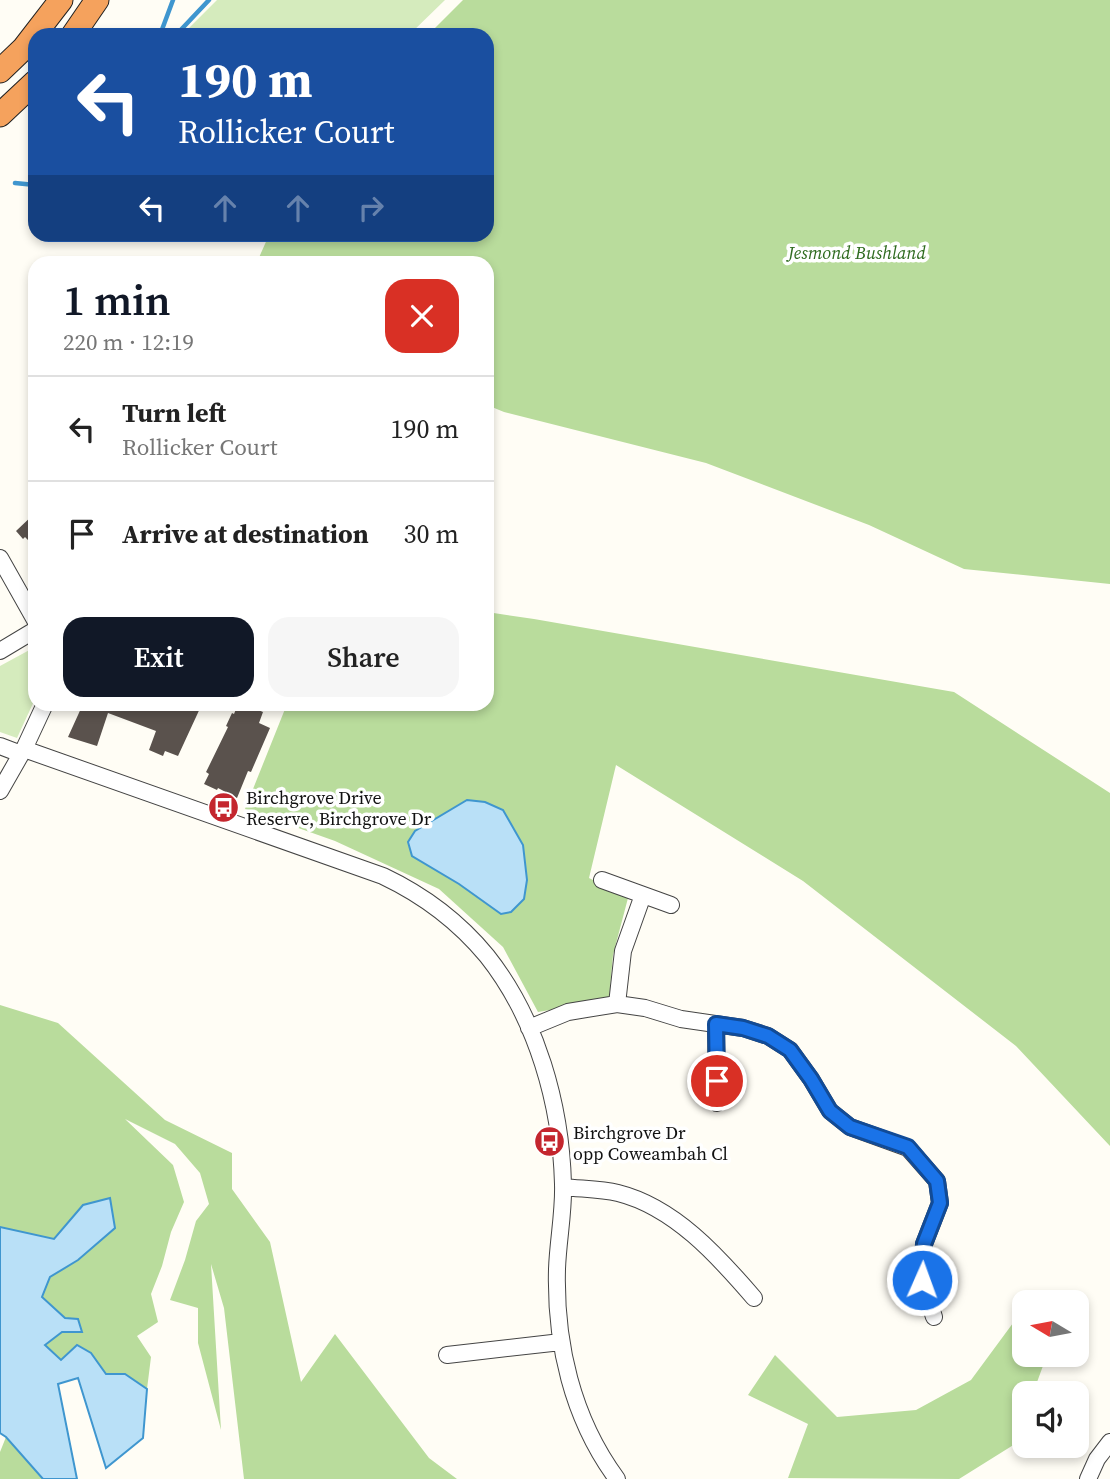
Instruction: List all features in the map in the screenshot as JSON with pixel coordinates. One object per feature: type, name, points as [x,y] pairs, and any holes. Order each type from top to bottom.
[{"type":"highway","points":[[39,28],[61,0]]},
{"type":"highway","points":[[78,28],[97,0]]},
{"type":"highway","points":[[0,71],[28,43]]},
{"type":"highway","points":[[0,62],[24,48]]},
{"type":"highway","points":[[0,115],[28,89]]},
{"type":"street","points":[[0,558],[28,608]]},
{"type":"street","points":[[0,651],[28,634]]},
{"type":"street","points":[[0,790],[42,711]]},
{"type":"street","points":[[0,746],[363,868],[404,886],[437,909],[471,938],[486,955],[503,979],[529,1028],[546,1072],[558,1125],[564,1187],[557,1287],[561,1342],[572,1388],[585,1423],[617,1479]]},
{"type":"street","points":[[602,880],[671,905]]},
{"type":"street","points":[[617,1004],[624,951],[643,895]]},
{"type":"street","points":[[529,1028],[568,1012],[617,1004],[645,1008],[681,1019],[743,1028],[768,1036],[790,1050],[830,1111],[850,1127],[908,1147],[937,1181],[940,1203],[924,1244],[922,1280],[934,1317]]},
{"type":"street","points":[[716,1024],[717,1103]]},
{"type":"street","points":[[564,1187],[619,1193],[667,1214],[729,1269],[754,1298]]},
{"type":"street","points":[[447,1355],[561,1342]]},
{"type":"street","points":[[1088,1479],[1097,1459],[1110,1442]]},
{"type":"green space","points":[[217,0],[445,0],[416,28],[189,28]]},
{"type":"green space","name":"Jesmond Bushland","points":[[463,0],[1110,0],[1110,584],[964,569],[869,525],[706,463],[494,408],[494,256],[260,256],[266,242],[494,242],[494,28],[435,28]]},
{"type":"green space","points":[[494,613],[954,692],[1110,793],[1110,1146],[1016,1046],[803,881],[616,765],[589,878],[628,898],[613,955],[609,1000],[538,1012],[503,947],[439,889],[335,841],[245,809],[284,711],[494,711]]},
{"type":"green space","points":[[28,651],[29,711],[17,738],[0,732],[0,666]]},
{"type":"green space","points":[[0,1005],[58,1023],[165,1120],[232,1153],[232,1189],[270,1242],[301,1382],[335,1334],[429,1458],[457,1479],[244,1479],[224,1308],[211,1264],[221,1430],[198,1343],[198,1308],[170,1300],[196,1221],[209,1204],[200,1173],[175,1144],[125,1119],[173,1165],[184,1202],[171,1232],[151,1294],[158,1322],[137,1336],[151,1357],[147,1389],[125,1374],[106,1374],[91,1353],[61,1360],[45,1345],[62,1332],[65,1318],[42,1297],[50,1277],[78,1260],[83,1205],[54,1239],[0,1227]]},
{"type":"green space","points":[[1012,1324],[1012,1367],[1043,1367],[1037,1381],[1012,1381],[1012,1446],[959,1479],[788,1478],[808,1424],[748,1395],[775,1355],[837,1417],[916,1410],[971,1380]]},
{"type":"green space","points":[[6,1437],[43,1479],[0,1479],[0,1452]]},
{"type":"water","points":[[467,800],[485,802],[503,810],[523,845],[527,880],[524,899],[511,912],[501,914],[459,884],[412,856],[408,842],[415,831]]},
{"type":"water","points":[[110,1198],[115,1228],[78,1260],[50,1277],[42,1297],[65,1318],[78,1319],[82,1332],[62,1332],[45,1345],[61,1360],[77,1345],[91,1353],[106,1374],[125,1374],[147,1389],[143,1438],[106,1468],[78,1378],[58,1384],[77,1479],[43,1479],[0,1433],[0,1227],[54,1239],[83,1205]]},
{"type":"building","points":[[28,520],[28,540],[25,537],[23,539],[16,531]]},
{"type":"building","points":[[80,711],[199,711],[178,756],[165,751],[163,756],[149,750],[156,731],[108,713],[97,746],[68,737]]},
{"type":"building","points":[[235,711],[261,711],[263,712],[259,723],[270,728],[237,798],[204,784],[209,774],[206,772],[232,713]]},
{"type":"waterway","points":[[163,28],[173,0]]},
{"type":"waterway","points":[[183,28],[209,0]]},
{"type":"waterway","points":[[15,183],[28,184]]},
{"type":"place","name":"Birchgrove Drive Reserve, Birchgrove Dr","points":[[223,807]]},
{"type":"place","name":"Birchgrove Dr opp Coweambah Cl","points":[[550,1142]]},
{"type":"route","points":[[717,1081],[716,1024],[743,1028],[768,1036],[790,1050],[830,1111],[850,1127],[908,1147],[937,1181],[940,1203],[924,1244],[922,1280]]}]
